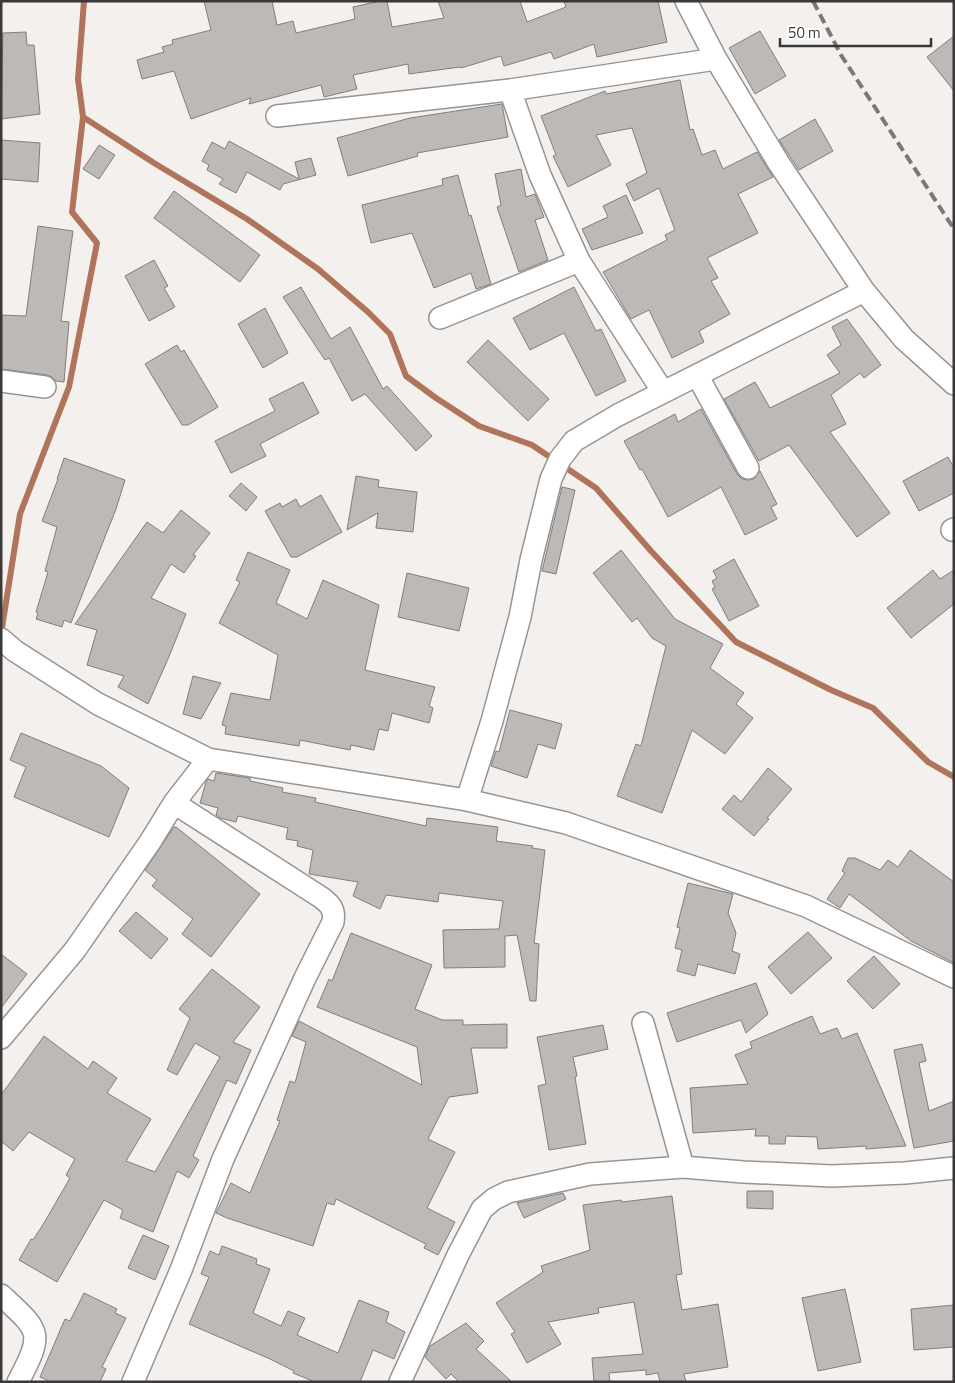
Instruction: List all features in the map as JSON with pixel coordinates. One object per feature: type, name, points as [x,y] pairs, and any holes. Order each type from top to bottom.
[{"type":"street","points":[[686,1],[716,59],[778,162],[864,291],[904,339],[946,364],[954,384]]},
{"type":"street","points":[[277,116],[510,90],[716,59]]},
{"type":"street","points":[[510,90],[540,175],[579,261],[663,392]]},
{"type":"street","points":[[440,318],[579,261]]},
{"type":"street","points":[[467,800],[492,721],[520,617],[531,560],[551,479],[560,458],[574,441],[618,414],[864,291]]},
{"type":"street","points":[[697,375],[748,468]]},
{"type":"street","points":[[1,381],[45,387]]},
{"type":"street","points":[[1,640],[98,704],[208,760],[467,800],[566,824],[806,906],[954,977]]},
{"type":"street","points":[[1,1038],[76,950],[150,842],[174,803],[208,760]]},
{"type":"street","points":[[133,1382],[181,1270],[223,1159],[305,978],[333,922],[334,913],[330,904],[322,898],[174,803]]},
{"type":"street","points":[[643,1022],[683,1167]]},
{"type":"street","points":[[400,1382],[458,1255],[482,1209],[494,1199],[508,1192],[590,1174],[683,1167],[832,1176],[905,1173],[954,1168]]},
{"type":"street","points":[[1,1295],[30,1322],[36,1339],[31,1357],[18,1382]]},
{"type":"building","points":[[204,1],[272,1],[277,25],[293,21],[296,33],[355,19],[353,7],[380,1],[387,1],[392,27],[444,18],[438,1],[520,1],[527,22],[566,7],[564,1],[658,1],[667,42],[597,57],[594,44],[554,59],[551,52],[504,66],[501,56],[461,68],[409,74],[408,64],[353,75],[357,89],[324,97],[321,85],[249,104],[251,98],[191,119],[174,71],[142,79],[137,60],[164,52],[162,47],[173,44],[172,40],[211,30]]},
{"type":"building","points":[[760,31],[786,76],[755,94],[729,48]]},
{"type":"building","points":[[26,32],[27,45],[34,45],[40,114],[1,119],[3,33]]},
{"type":"building","points":[[954,36],[954,91],[927,57]]},
{"type":"building","points":[[680,80],[690,130],[693,129],[702,155],[715,150],[723,169],[757,152],[773,177],[738,194],[758,233],[707,258],[718,278],[711,281],[730,314],[699,331],[704,342],[672,358],[649,310],[631,319],[603,272],[667,240],[665,235],[675,230],[659,188],[634,201],[626,184],[647,173],[632,128],[596,135],[611,165],[568,187],[553,156],[556,155],[541,116],[605,91],[606,94]]},
{"type":"building","points":[[502,104],[508,137],[417,153],[418,156],[348,176],[337,138],[410,118]]},
{"type":"building","points":[[815,119],[833,151],[799,170],[779,140]]},
{"type":"building","points":[[1,140],[40,143],[38,182],[1,179]]},
{"type":"building","points":[[229,141],[299,179],[295,162],[311,158],[316,175],[283,184],[280,190],[247,172],[236,193],[219,184],[223,179],[207,170],[209,165],[202,161],[212,142],[225,149]]},
{"type":"building","points":[[99,145],[115,155],[99,179],[83,169]]},
{"type":"building","points":[[521,169],[526,197],[535,194],[544,217],[535,220],[548,260],[519,272],[497,207],[501,205],[495,174]]},
{"type":"building","points":[[458,175],[491,284],[476,289],[471,273],[434,288],[412,233],[371,243],[362,205],[443,185],[442,179]]},
{"type":"building","points":[[174,191],[260,255],[240,282],[154,218]]},
{"type":"building","points":[[626,195],[643,233],[592,250],[582,229],[608,217],[603,206]]},
{"type":"building","points":[[38,226],[73,231],[61,321],[69,322],[64,382],[56,381],[47,375],[1,369],[1,315],[26,316]]},
{"type":"building","points":[[154,260],[168,286],[164,288],[175,307],[149,321],[125,276]]},
{"type":"building","points":[[301,287],[331,339],[350,327],[383,389],[387,386],[432,436],[416,451],[365,394],[352,401],[329,358],[325,360],[283,297]]},
{"type":"building","points":[[574,287],[596,331],[601,329],[626,381],[596,396],[564,333],[530,350],[513,318]]},
{"type":"building","points":[[265,308],[288,353],[263,368],[238,324]]},
{"type":"building","points":[[847,319],[881,365],[864,378],[860,373],[831,395],[846,424],[830,432],[890,513],[857,537],[789,445],[759,461],[724,399],[755,382],[770,408],[840,373],[827,355],[841,345],[832,327]]},
{"type":"building","points":[[488,340],[549,399],[528,421],[467,362]]},
{"type":"building","points":[[177,345],[181,352],[184,350],[218,407],[188,425],[182,425],[145,364]]},
{"type":"building","points":[[303,382],[319,413],[260,444],[266,456],[231,473],[215,441],[275,411],[269,399]]},
{"type":"building","points":[[701,409],[737,474],[742,479],[748,480],[754,479],[760,471],[777,504],[771,507],[777,519],[745,535],[721,487],[668,517],[642,469],[640,470],[624,441],[675,414],[678,422]]},
{"type":"building","points":[[948,457],[954,468],[954,493],[919,511],[903,481]]},
{"type":"building","points":[[64,458],[125,480],[116,509],[71,623],[64,620],[62,627],[36,619],[38,613],[36,612],[48,572],[45,571],[57,527],[42,521]]},
{"type":"building","points":[[356,476],[379,480],[378,487],[417,492],[413,532],[376,528],[378,513],[347,530]]},
{"type":"building","points":[[241,483],[257,497],[246,511],[229,496]]},
{"type":"building","points":[[562,487],[575,490],[556,574],[542,571]]},
{"type":"building","points":[[321,495],[342,532],[297,557],[291,557],[265,511],[280,503],[282,507],[296,499],[300,507]]},
{"type":"building","points":[[181,510],[210,533],[193,555],[196,556],[184,573],[171,564],[151,598],[186,614],[148,704],[118,687],[124,676],[87,665],[97,630],[75,624],[147,522],[163,533]]},
{"type":"building","points":[[621,550],[675,619],[723,644],[710,668],[744,693],[736,704],[753,718],[725,754],[692,730],[662,813],[617,796],[636,744],[641,746],[666,646],[652,638],[637,618],[632,622],[593,573]]},
{"type":"building","points":[[248,552],[290,570],[276,603],[307,619],[323,580],[379,605],[365,670],[435,687],[429,706],[433,708],[429,723],[392,713],[388,731],[379,729],[374,750],[351,745],[350,750],[300,740],[299,746],[225,734],[226,726],[222,725],[231,693],[270,700],[278,655],[219,623],[240,582],[236,580]]},
{"type":"building","points":[[734,559],[759,606],[729,621],[712,589],[715,587],[712,581],[717,578],[713,571]]},
{"type":"building","points":[[933,570],[940,579],[954,570],[954,604],[911,638],[887,608]]},
{"type":"building","points":[[407,573],[469,588],[459,631],[398,617]]},
{"type":"building","points":[[193,676],[221,683],[201,719],[183,714]]},
{"type":"building","points":[[510,710],[562,724],[555,749],[538,744],[527,778],[491,766],[496,751],[499,752]]},
{"type":"building","points":[[21,733],[101,766],[129,788],[109,837],[14,797],[26,767],[10,760]]},
{"type":"building","points":[[768,768],[792,789],[754,836],[722,809],[734,795],[741,802]]},
{"type":"building","points":[[216,773],[250,778],[250,781],[283,788],[282,792],[316,798],[315,802],[426,826],[427,818],[498,827],[496,841],[533,846],[532,848],[545,850],[534,943],[539,944],[536,1001],[530,1001],[517,935],[505,936],[505,967],[444,968],[443,930],[499,929],[503,901],[439,893],[438,902],[386,895],[380,909],[353,896],[358,882],[309,874],[313,850],[297,846],[298,841],[286,839],[288,828],[238,816],[236,822],[220,818],[216,815],[218,808],[200,803],[206,782],[208,779],[214,781]]},
{"type":"building","points":[[174,827],[260,894],[211,957],[182,934],[193,919],[152,886],[157,880],[145,870]]},
{"type":"building","points":[[910,850],[954,882],[954,963],[911,941],[849,894],[840,908],[827,899],[845,873],[842,871],[848,858],[855,858],[880,870],[888,860],[898,867]]},
{"type":"building","points":[[688,883],[733,894],[728,913],[736,933],[732,951],[740,954],[735,974],[698,964],[695,976],[677,971],[682,950],[675,948],[680,928],[677,927]]},
{"type":"building","points":[[136,912],[168,939],[151,959],[119,931]]},
{"type":"building","points":[[808,932],[832,958],[791,994],[768,967]]},
{"type":"building","points":[[351,933],[432,965],[415,1009],[442,1020],[463,1020],[463,1025],[507,1024],[507,1048],[471,1048],[478,1093],[449,1097],[428,1139],[455,1152],[427,1208],[455,1222],[438,1255],[424,1248],[426,1244],[336,1199],[334,1205],[327,1203],[313,1246],[216,1213],[231,1183],[250,1193],[280,1121],[277,1120],[290,1081],[295,1083],[306,1042],[292,1036],[299,1021],[422,1085],[417,1047],[317,1007],[329,979],[332,981]]},
{"type":"building","points":[[1,954],[27,974],[1,1008]]},
{"type":"building","points":[[874,956],[900,984],[873,1009],[847,981]]},
{"type":"building","points":[[212,969],[260,1007],[233,1042],[251,1050],[236,1084],[227,1080],[193,1156],[199,1160],[189,1178],[177,1171],[153,1232],[120,1218],[123,1210],[104,1200],[57,1282],[19,1260],[31,1239],[33,1240],[44,1223],[70,1178],[66,1175],[75,1159],[29,1132],[13,1151],[1,1141],[1,1095],[44,1036],[88,1069],[93,1061],[117,1078],[107,1093],[151,1119],[126,1161],[155,1172],[220,1057],[195,1043],[177,1075],[167,1070],[190,1018],[179,1009]]},
{"type":"building","points":[[756,983],[768,1014],[746,1033],[741,1020],[677,1042],[667,1013]]},
{"type":"building","points":[[812,1016],[820,1034],[837,1028],[842,1039],[857,1033],[906,1146],[866,1149],[866,1146],[818,1149],[817,1137],[786,1136],[785,1144],[769,1144],[769,1136],[755,1136],[756,1129],[693,1133],[690,1088],[748,1084],[735,1055],[752,1048],[750,1042]]},
{"type":"building","points":[[603,1025],[608,1049],[573,1057],[586,1144],[549,1150],[538,1086],[546,1084],[537,1037]]},
{"type":"building","points":[[922,1044],[926,1061],[919,1063],[929,1111],[954,1101],[954,1141],[914,1148],[894,1050]]},
{"type":"building","points":[[747,1191],[773,1191],[773,1209],[747,1208]]},
{"type":"building","points":[[563,1193],[566,1199],[524,1218],[517,1203]]},
{"type":"building","points":[[672,1196],[682,1274],[676,1275],[682,1310],[718,1304],[728,1367],[684,1374],[686,1382],[660,1382],[658,1373],[646,1375],[646,1370],[609,1373],[610,1382],[594,1382],[592,1358],[643,1354],[634,1302],[598,1308],[599,1313],[548,1322],[561,1344],[527,1363],[511,1334],[515,1332],[496,1303],[543,1272],[541,1266],[590,1250],[583,1205]]},
{"type":"building","points":[[143,1235],[169,1246],[155,1280],[128,1268]]},
{"type":"building","points":[[222,1246],[257,1259],[256,1264],[270,1269],[253,1313],[281,1326],[288,1311],[305,1318],[297,1335],[338,1353],[359,1300],[389,1312],[386,1322],[405,1332],[394,1359],[373,1350],[360,1382],[315,1382],[293,1373],[294,1371],[270,1359],[189,1324],[209,1277],[201,1274],[210,1251],[219,1255]]},
{"type":"building","points":[[845,1289],[861,1362],[818,1371],[802,1298]]},
{"type":"building","points":[[84,1293],[117,1309],[115,1313],[126,1318],[102,1367],[106,1369],[100,1382],[51,1382],[40,1377],[65,1319],[70,1321]]},
{"type":"building","points":[[954,1305],[954,1347],[914,1350],[911,1309]]},
{"type":"building","points":[[466,1323],[484,1341],[476,1349],[512,1382],[459,1382],[451,1374],[446,1379],[425,1357],[430,1346]]},
{"type":"waterway","points":[[1,634],[20,514],[69,387],[97,243],[72,212],[83,117],[78,79],[84,1]]},
{"type":"waterway","points":[[83,117],[154,163],[247,219],[318,269],[368,312],[390,334],[406,376],[436,398],[479,426],[532,445],[596,488],[651,551],[736,642],[831,690],[873,708],[928,762],[954,777]]},
{"type":"railway","points":[[813,1],[841,55],[954,229]]}]
